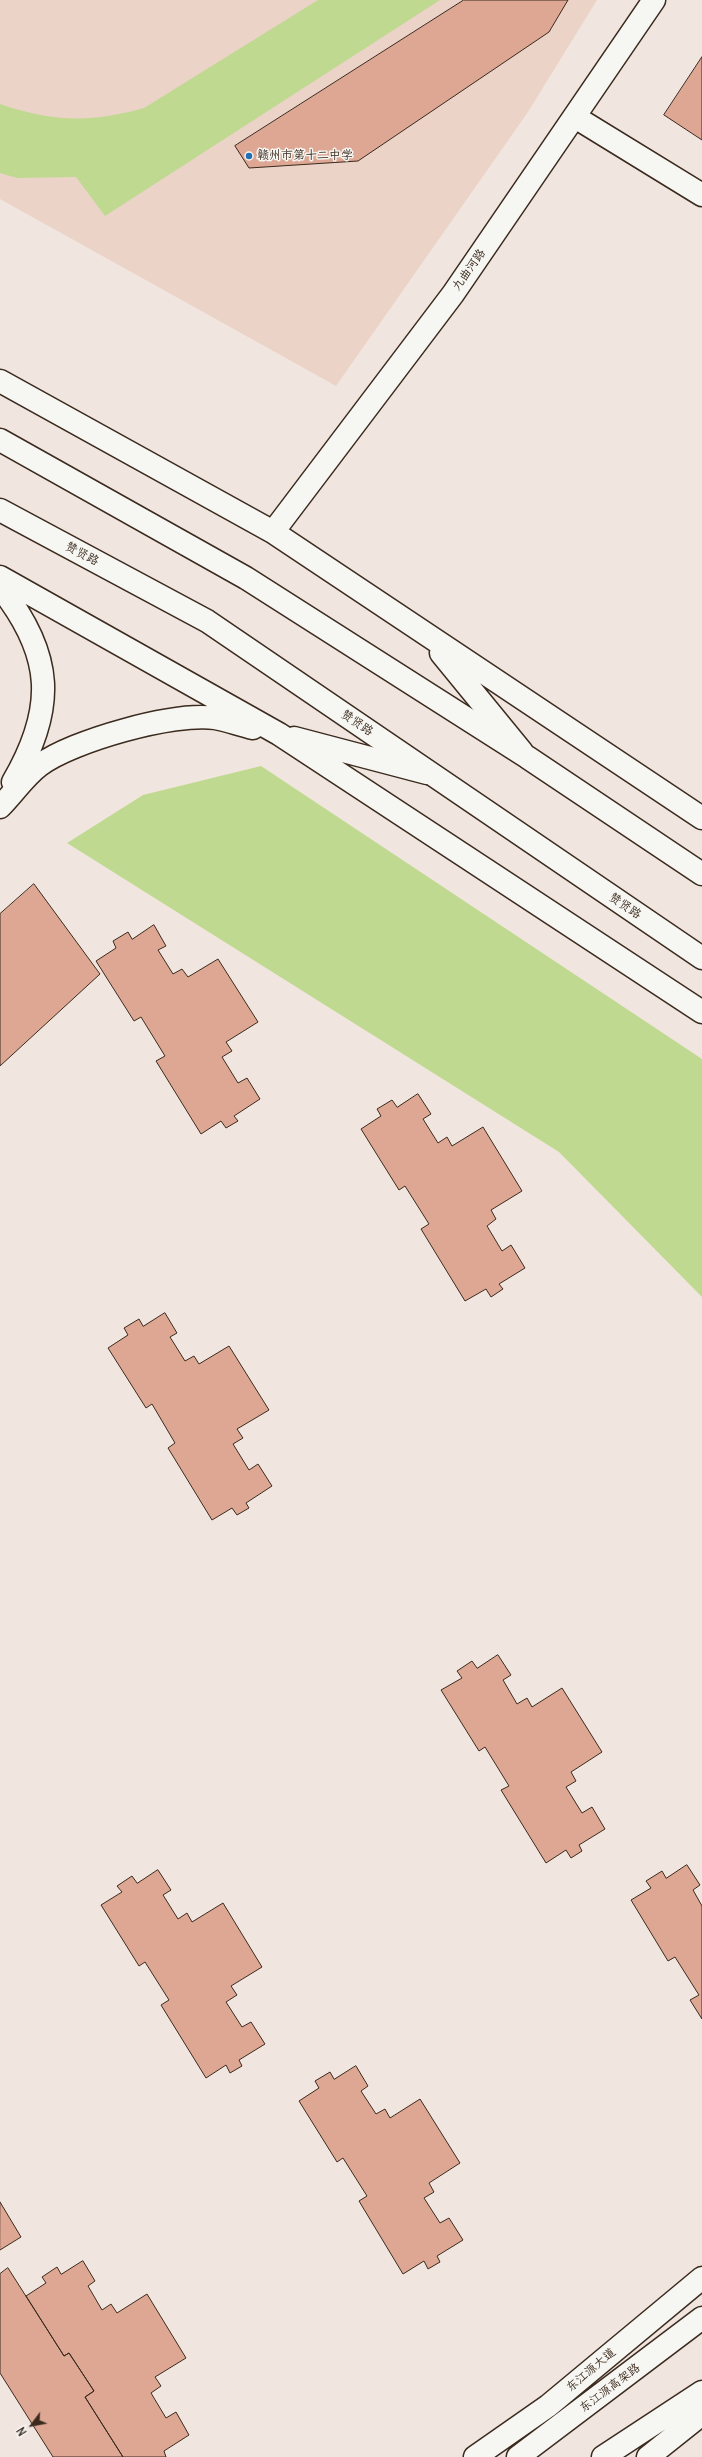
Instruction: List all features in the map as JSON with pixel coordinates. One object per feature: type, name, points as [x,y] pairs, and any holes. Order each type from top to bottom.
[{"type":"main road","name":"九曲河路","points":[[273,532],[452,294],[654,0]]},
{"type":"main road","points":[[575,116],[702,195]]},
{"type":"main road","points":[[0,381],[273,532],[702,818]]},
{"type":"main road","points":[[0,397],[48,408]]},
{"type":"main road","points":[[0,440],[246,578],[527,757],[702,874]]},
{"type":"main road","name":"赞贤路","points":[[0,510],[207,621],[702,958]]},
{"type":"main road","points":[[0,577],[279,734],[702,1012]]},
{"type":"main road","points":[[0,587],[16,607],[29,628],[38,650],[43,674],[40,724],[32,747],[0,804]]},
{"type":"main road","points":[[420,630],[527,757]]},
{"type":"main road","points":[[0,807],[40,765],[77,746],[117,732],[181,720],[213,718],[432,774]]},
{"type":"main road","name":"东江源大道","points":[[475,2457],[548,2406],[702,2278]]},
{"type":"main road","name":"东江源高架路","points":[[518,2457],[702,2318]]},
{"type":"main road","points":[[561,2426],[702,2336]]},
{"type":"main road","points":[[603,2457],[702,2392]]},
{"type":"main road","points":[[648,2457],[702,2414]]},
{"type":"shaded area","name":"赣州市第十二中学","points":[[0,0],[597,0],[528,112],[336,386],[0,199]]},
{"type":"green space","points":[[318,0],[440,0],[105,216],[76,177],[17,178],[0,173],[0,104],[37,114],[72,118],[106,116],[144,108]]},
{"type":"green space","points":[[261,766],[702,1059],[702,1297],[559,1152],[67,843],[143,795]]},
{"type":"building","points":[[464,0],[568,0],[549,32],[358,161],[249,168],[235,146]]},
{"type":"building","points":[[702,57],[702,140],[664,115]]},
{"type":"building","points":[[34,884],[100,974],[0,1066],[0,914]]},
{"type":"building","points":[[154,925],[166,946],[158,950],[173,974],[182,969],[188,977],[218,959],[258,1022],[226,1042],[232,1051],[222,1057],[238,1083],[247,1078],[260,1099],[234,1116],[238,1121],[226,1128],[221,1121],[201,1134],[156,1061],[165,1056],[141,1017],[134,1021],[96,961],[116,948],[113,941],[128,932],[132,939]]},
{"type":"building","points":[[418,1094],[431,1114],[423,1119],[438,1143],[447,1137],[452,1146],[483,1127],[522,1191],[491,1210],[496,1219],[487,1226],[502,1251],[511,1245],[525,1268],[499,1284],[503,1289],[491,1297],[486,1289],[465,1301],[421,1229],[429,1224],[405,1186],[399,1190],[361,1129],[381,1116],[377,1109],[392,1100],[397,1107]]},
{"type":"building","points":[[165,1313],[177,1333],[170,1337],[185,1361],[194,1356],[199,1364],[229,1346],[269,1410],[237,1429],[243,1438],[233,1444],[249,1470],[258,1464],[272,1486],[246,1503],[249,1508],[237,1515],[232,1508],[212,1520],[168,1448],[175,1443],[152,1404],[146,1408],[108,1348],[128,1335],[124,1328],[139,1319],[143,1326]]},
{"type":"building","points":[[498,1655],[511,1675],[503,1680],[517,1704],[527,1698],[532,1707],[562,1688],[602,1752],[571,1772],[576,1781],[566,1787],[582,1813],[592,1807],[605,1829],[579,1845],[582,1851],[571,1858],[566,1850],[546,1863],[501,1790],[509,1786],[485,1747],[479,1751],[441,1690],[462,1678],[457,1671],[472,1661],[477,1668]]},
{"type":"building","points":[[687,1865],[700,1885],[693,1890],[702,1906],[702,2019],[690,2000],[699,1995],[675,1957],[668,1961],[631,1900],[651,1888],[646,1881],[662,1871],[666,1878]]},
{"type":"building","points":[[158,1870],[171,1890],[163,1895],[178,1919],[187,1913],[192,1922],[223,1903],[262,1967],[231,1986],[237,1995],[226,2002],[242,2027],[251,2022],[265,2044],[239,2060],[242,2066],[230,2073],[226,2065],[206,2078],[161,2005],[169,2000],[145,1962],[139,1966],[101,1905],[122,1892],[117,1886],[132,1876],[137,1883]]},
{"type":"building","points":[[356,2066],[368,2086],[361,2091],[376,2114],[385,2109],[390,2118],[420,2099],[460,2163],[429,2183],[434,2192],[424,2198],[440,2223],[449,2218],[463,2240],[437,2256],[440,2262],[428,2269],[424,2261],[403,2274],[359,2201],[367,2196],[343,2158],[337,2162],[299,2101],[319,2088],[315,2081],[330,2072],[334,2079]]},
{"type":"building","points":[[0,2202],[21,2237],[0,2250]]},
{"type":"building","points":[[83,2261],[95,2281],[88,2286],[102,2310],[111,2304],[117,2313],[147,2294],[186,2358],[155,2377],[161,2386],[151,2393],[166,2418],[176,2412],[189,2435],[164,2451],[166,2457],[123,2457],[85,2397],[94,2391],[69,2353],[64,2356],[26,2296],[46,2283],[42,2277],[57,2267],[61,2274]]},
{"type":"building","points":[[8,2268],[64,2356],[69,2353],[94,2391],[85,2397],[123,2457],[53,2457],[0,2373],[0,2274]]},
{"type":"place","name":"赣州市第十二中学","points":[[249,156]]}]
